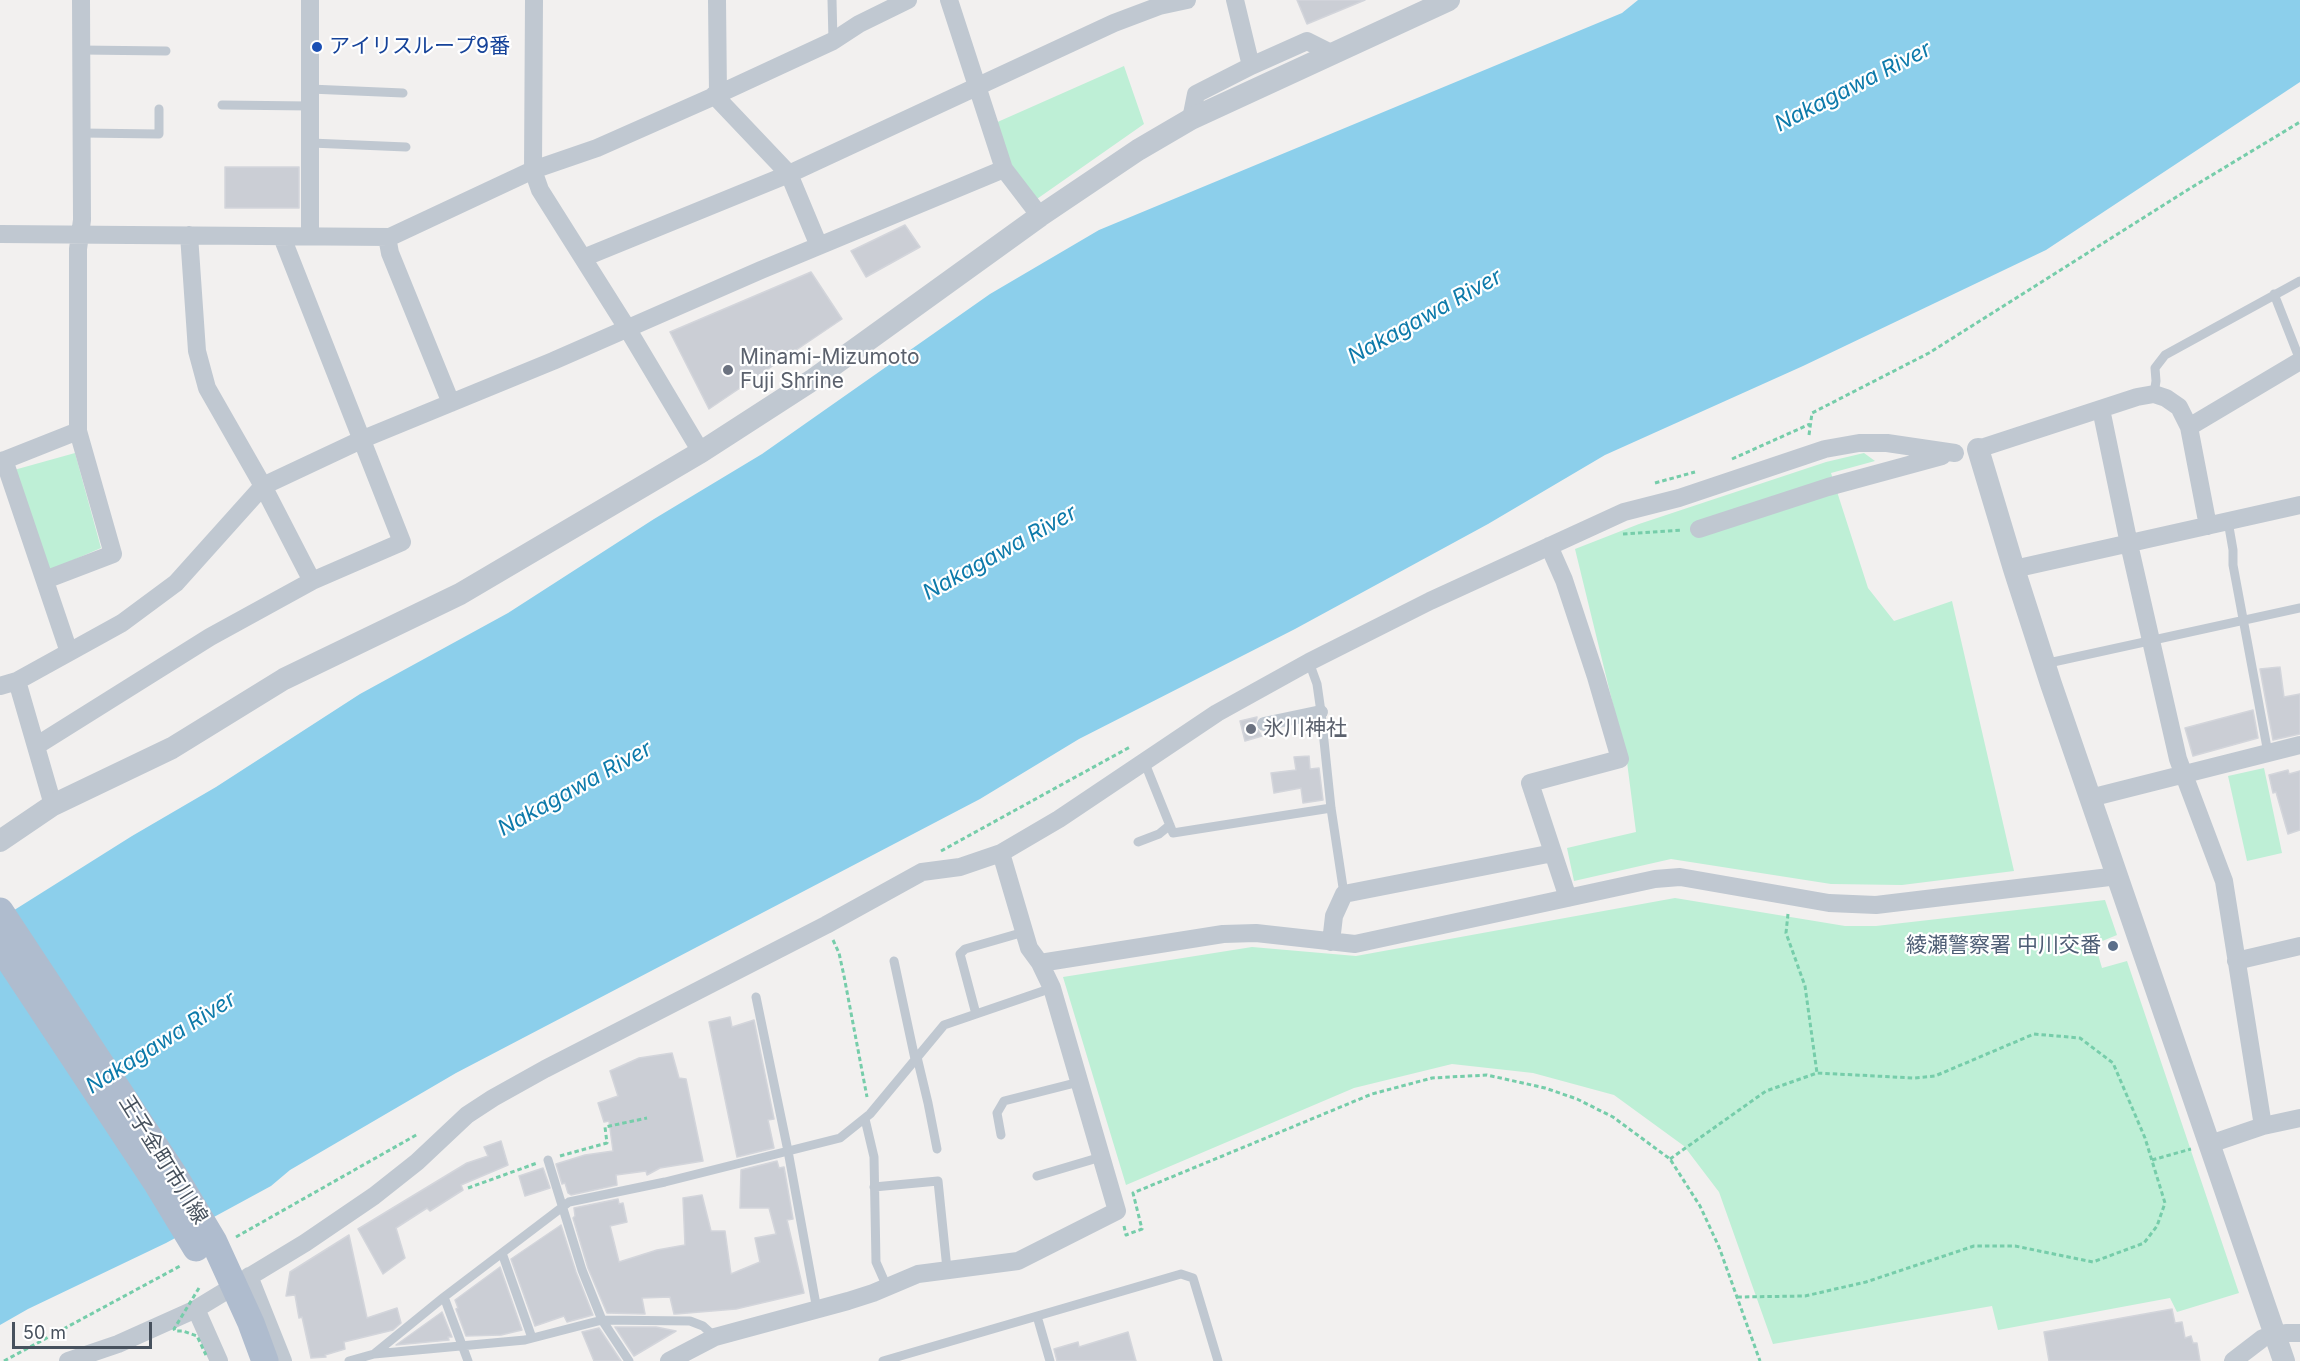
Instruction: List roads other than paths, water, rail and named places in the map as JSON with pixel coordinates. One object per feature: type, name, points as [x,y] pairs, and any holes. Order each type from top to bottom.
[{"type":"main road","name":"王子金町市川線","points":[[0,911],[174,1174],[214,1242],[251,1323],[265,1361]]},
{"type":"main road","name":"王子金町市川線","points":[[0,946],[156,1182],[190,1238],[236,1330],[246,1361]]},
{"type":"street","points":[[45,580],[113,554],[78,431],[78,249],[82,133],[81,0]]},
{"type":"street","points":[[310,0],[310,236]]},
{"type":"street","points":[[534,0],[533,170],[540,190],[627,328],[700,452]]},
{"type":"street","points":[[717,0],[716,94],[789,174],[819,246]]},
{"type":"street","points":[[949,0],[1004,169],[1040,216]]},
{"type":"street","points":[[583,258],[789,174],[1114,23],[1159,6],[1187,0]]},
{"type":"street","points":[[1235,0],[1251,66]]},
{"type":"street","points":[[0,841],[53,805],[172,748],[284,679],[460,594],[700,452],[814,378],[1040,216],[1138,150],[1191,119],[1449,0]]},
{"type":"street","points":[[0,234],[387,237],[533,170],[597,148],[833,41],[859,24],[902,2]]},
{"type":"street","points":[[1191,119],[1196,94],[1251,66],[1307,41],[1333,54]]},
{"type":"street","points":[[53,805],[36,746],[8,684],[122,623],[176,583],[263,486],[363,439],[1004,169]]},
{"type":"street","points":[[189,235],[199,363],[207,388],[263,486],[312,581]]},
{"type":"street","points":[[36,746],[210,637],[312,581],[402,542],[282,237]]},
{"type":"street","points":[[387,237],[390,253],[451,403]]},
{"type":"street","points":[[2189,427],[2300,360]]},
{"type":"street","points":[[1699,529],[1828,487],[1915,462],[1967,451],[2137,397],[2154,394],[2166,398],[2179,407],[2189,427],[2208,526]]},
{"type":"street","points":[[2101,409],[2129,544],[2184,775],[2224,880],[2264,1126]]},
{"type":"street","points":[[69,652],[2,461],[78,431]]},
{"type":"street","points":[[68,1361],[118,1344],[196,1309],[354,1211],[417,1162],[467,1115],[493,1098],[826,925],[922,872],[960,867],[1001,853],[1059,819],[1217,713],[1310,662],[1430,601],[1624,512],[1679,498],[1825,449],[1859,443],[1887,443],[1967,451]]},
{"type":"street","points":[[1967,451],[2014,569],[2044,664],[2118,876],[2203,1146],[2284,1361]]},
{"type":"street","points":[[2014,569],[2300,505]]},
{"type":"street","points":[[1549,546],[1564,580],[1620,759],[1530,783],[1568,898]]},
{"type":"street","points":[[1264,724],[1321,712]]},
{"type":"street","points":[[2090,798],[2300,745]]},
{"type":"street","points":[[669,1361],[715,1336],[873,1293],[918,1274],[1018,1261],[1117,1211],[1052,988],[1040,963],[1029,948],[1001,853]]},
{"type":"street","points":[[1331,942],[1334,916],[1344,894],[1553,853]]},
{"type":"street","points":[[1040,963],[1223,934],[1256,933],[1355,944],[1655,879],[1680,877],[1830,903],[1876,905],[2118,876]]},
{"type":"street","points":[[2236,961],[2300,946]]},
{"type":"street","points":[[2203,1146],[2264,1126],[2300,1118]]},
{"type":"street","points":[[249,1276],[283,1361]]},
{"type":"street","points":[[196,1309],[213,1358]]},
{"type":"street","points":[[2233,1361],[2263,1338],[2300,1333]]},
{"type":"lane","points":[[832,0],[833,41]]},
{"type":"lane","points":[[81,50],[166,51]]},
{"type":"lane","points":[[222,105],[403,93]]},
{"type":"lane","points":[[82,133],[159,134],[159,109]]},
{"type":"lane","points":[[311,143],[406,147]]},
{"type":"lane","points":[[2154,394],[2155,368],[2165,355],[2300,281]]},
{"type":"lane","points":[[2274,294],[2300,360]]},
{"type":"lane","points":[[2228,521],[2233,565],[2268,753]]},
{"type":"lane","points":[[2044,664],[2300,608]]},
{"type":"lane","points":[[1310,662],[1317,684],[1331,808],[1344,894]]},
{"type":"lane","points":[[1144,761],[1173,833],[1331,808]]},
{"type":"lane","points":[[1138,842],[1159,834],[1170,825]]},
{"type":"lane","points":[[976,1014],[960,954],[965,949],[1024,932]]},
{"type":"lane","points":[[894,961],[937,1149]]},
{"type":"lane","points":[[374,1354],[568,1202],[665,1182],[840,1138],[868,1116],[944,1025],[1052,988]]},
{"type":"lane","points":[[756,997],[788,1151],[817,1310]]},
{"type":"lane","points":[[1001,1135],[997,1113],[1004,1101],[1080,1082]]},
{"type":"lane","points":[[868,1116],[874,1157],[876,1262],[887,1287]]},
{"type":"lane","points":[[1037,1176],[1101,1157]]},
{"type":"lane","points":[[548,1160],[582,1270],[602,1320],[629,1361]]},
{"type":"lane","points":[[874,1187],[938,1181],[947,1269]]},
{"type":"lane","points":[[502,1253],[532,1338]]},
{"type":"lane","points":[[883,1361],[1173,1276],[1188,1275],[1193,1278],[1196,1286],[1218,1361]]},
{"type":"lane","points":[[444,1297],[468,1361]]},
{"type":"lane","points":[[1037,1316],[1050,1361]]},
{"type":"lane","points":[[349,1361],[374,1354],[532,1338],[602,1320],[690,1321],[703,1326],[715,1336]]},
{"type":"water","name":"Nakagawa River","points":[[1638,0],[2300,0],[2300,82],[2046,250],[1803,366],[1605,455],[1488,524],[1295,629],[1079,739],[980,799],[456,1073],[290,1170],[271,1186],[166,1243],[28,1309],[0,1325],[0,919],[132,836],[216,787],[360,694],[508,613],[654,519],[762,454],[990,294],[1099,230],[1622,13]]},
{"type":"place","name":"アイリスループ9番","points":[[317,47]]},
{"type":"place","name":"Minami-Mizumoto Fuji Shrine","points":[[728,370]]},
{"type":"place","name":"氷川神社","points":[[1251,729]]},
{"type":"place","name":"綾瀬警察署 中川交番","points":[[2113,946]]}]
